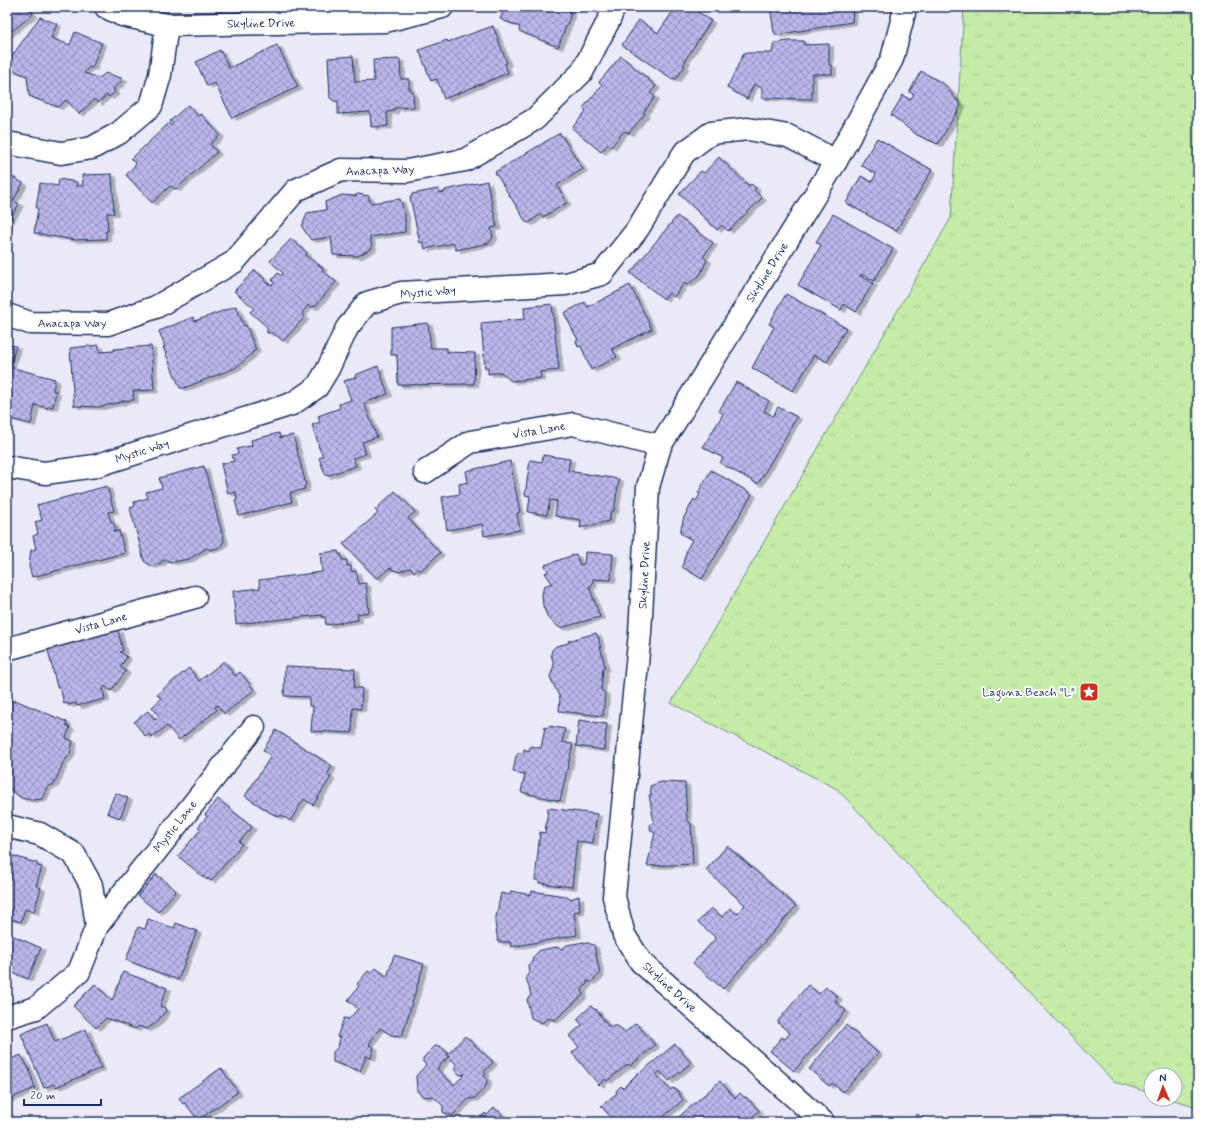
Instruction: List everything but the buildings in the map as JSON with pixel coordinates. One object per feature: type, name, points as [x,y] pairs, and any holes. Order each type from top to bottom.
[{"type":"street","name":"Skyline Drive","points":[[106,7],[122,15],[167,26],[385,21],[442,7]]},
{"type":"street","name":"Anacapa Way","points":[[7,315],[30,323],[108,324],[156,308],[234,262],[296,190],[341,170],[407,171],[465,160],[535,119],[582,72],[609,20],[614,7]]},
{"type":"street","name":"Skyline Drive","points":[[823,1122],[641,962],[624,935],[614,897],[640,633],[648,487],[660,446],[836,161],[892,59],[904,13],[904,7]]},
{"type":"street","points":[[7,143],[61,153],[92,148],[119,133],[151,106],[160,75],[167,26]]},
{"type":"street","name":"Mystic Way","points":[[7,467],[45,473],[95,466],[292,404],[316,387],[328,369],[347,328],[367,303],[400,293],[566,284],[602,274],[637,230],[684,153],[711,133],[748,129],[788,136],[836,161]]},
{"type":"street","name":"Vista Lane","points":[[425,472],[470,442],[573,424],[660,446]]},
{"type":"street","name":"Vista Lane","points":[[7,649],[195,597]]},
{"type":"street","name":"Mystic Lane","points":[[97,926],[254,727]]},
{"type":"street","points":[[7,826],[40,834],[74,854],[91,885],[97,926],[79,972],[36,1008],[7,1017]]},
{"type":"green space","points":[[964,7],[1198,7],[1198,1107],[1183,1103],[1183,1067],[1143,1067],[1143,1091],[1114,1082],[837,789],[671,703],[951,218]]},
{"type":"place","name":"Laguna Beach \"L\"","points":[[1089,692]]}]
